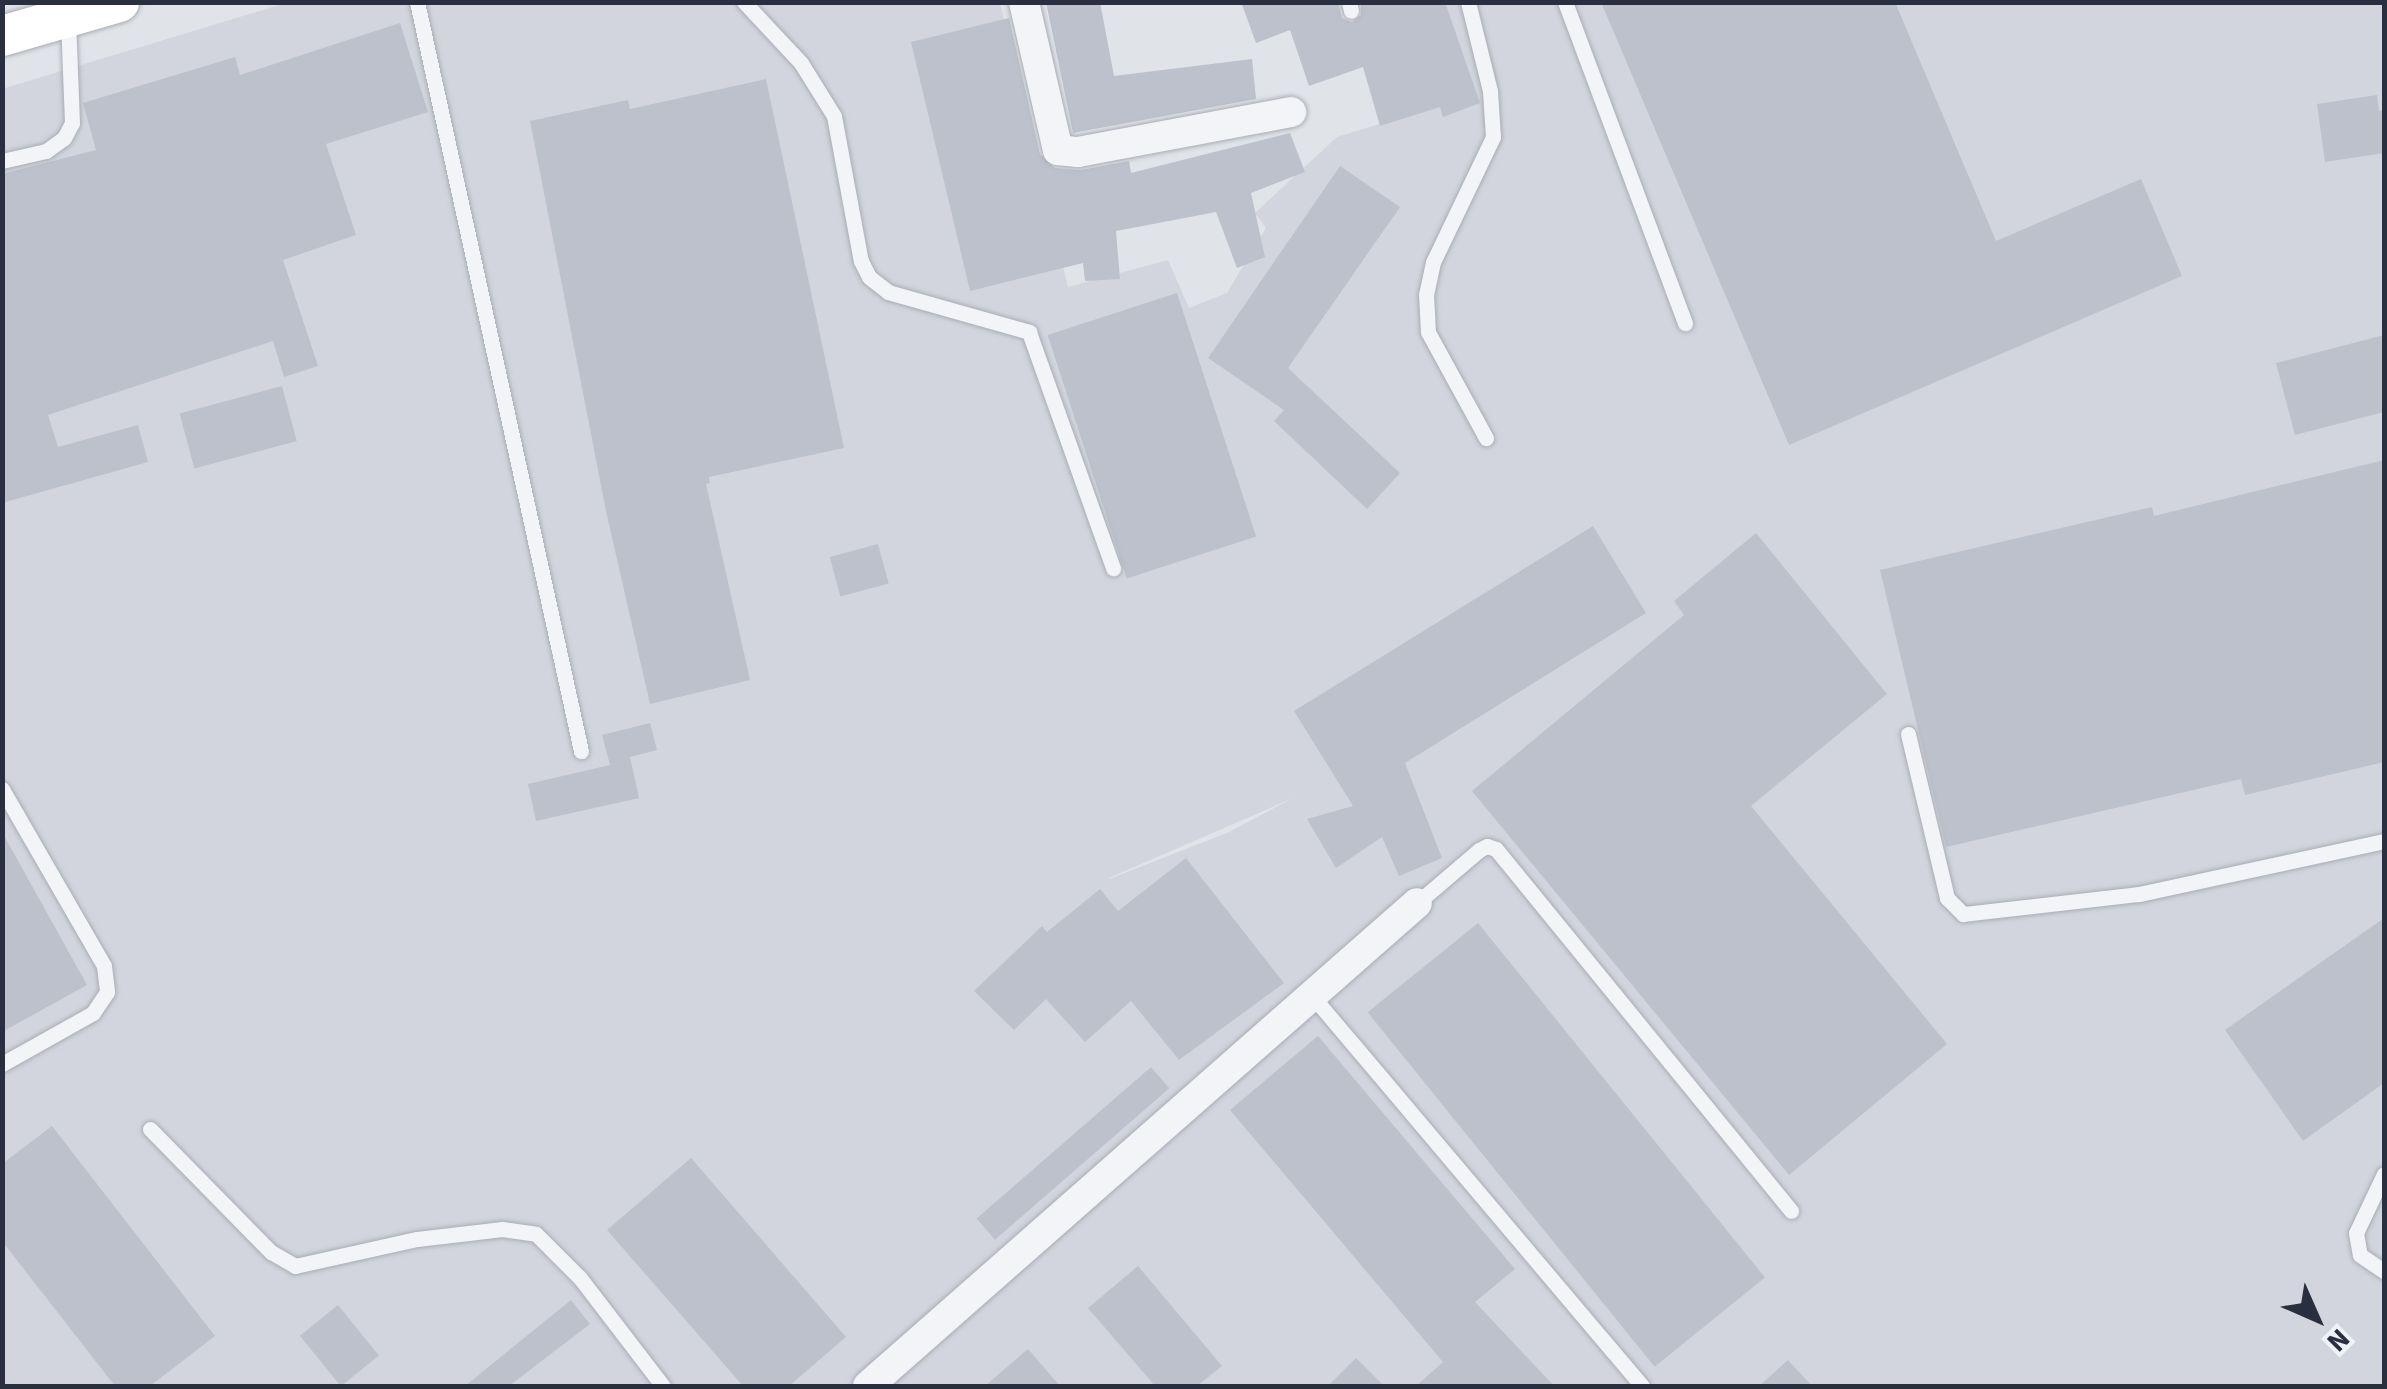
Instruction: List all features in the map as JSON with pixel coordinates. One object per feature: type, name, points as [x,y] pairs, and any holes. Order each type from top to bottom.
[{"type":"main road","points":[[2,36],[119,2]]},
{"type":"street","points":[[1024,2],[1058,150],[1078,152],[1291,112]]},
{"type":"street","points":[[868,1386],[1314,998],[1417,903]]},
{"type":"lane","points":[[417,2],[582,751]]},
{"type":"lane","points":[[744,2],[802,63],[834,116],[861,261],[869,277],[888,292],[1030,332],[1113,568]]},
{"type":"lane","points":[[1468,2],[1490,92],[1493,137],[1434,262],[1427,313],[1428,332],[1486,438]]},
{"type":"lane","points":[[1565,2],[1685,323]]},
{"type":"lane","points":[[2,161],[46,151],[64,138],[72,123],[68,16]]},
{"type":"lane","points":[[1908,734],[1946,898],[1963,914],[2139,894],[2384,840]]},
{"type":"lane","points":[[2,789],[104,966],[107,992],[93,1013],[2,1064]]},
{"type":"lane","points":[[1417,903],[1480,850],[1488,846],[1496,850],[1791,1211]]},
{"type":"lane","points":[[1314,998],[1642,1386]]},
{"type":"lane","points":[[150,1129],[272,1252],[296,1266],[417,1239],[502,1229],[536,1234],[580,1278],[663,1386]]},
{"type":"lane","points":[[2384,1174],[2356,1234],[2360,1255],[2384,1271]]},
{"type":"shaded area","points":[[286,3],[1000,3],[1068,287],[1168,260],[1189,308],[1227,293],[1266,228],[1255,213],[1337,137],[1465,98],[1437,3],[2384,3],[2384,1386],[3,1386],[2,89]],"holes":[[[1293,798],[1227,833],[1109,879]]]},
{"type":"building","points":[[1046,2],[1100,2],[1114,76],[1252,59],[1256,99],[1073,133]]},
{"type":"building","points":[[1241,2],[1338,2],[1342,18],[1352,22],[1361,15],[1361,2],[1445,2],[1480,103],[1443,117],[1440,107],[1380,126],[1363,67],[1309,86],[1290,30],[1256,43]]},
{"type":"building","points":[[1601,2],[1895,2],[1996,241],[2141,179],[2182,276],[1789,445]]},
{"type":"building","points":[[1009,18],[1040,154],[1055,168],[1081,170],[1129,161],[1131,173],[1290,133],[1305,172],[1251,193],[1265,257],[1237,268],[1216,212],[1116,231],[1120,279],[1085,281],[1083,263],[970,291],[911,42]]},
{"type":"building","points":[[400,23],[428,112],[326,144],[356,235],[283,260],[318,366],[284,377],[273,341],[48,415],[58,447],[138,425],[148,462],[2,503],[2,174],[96,150],[83,103],[235,57],[240,75]]},
{"type":"building","points":[[766,79],[844,448],[709,477],[710,483],[706,484],[750,680],[650,704],[606,511],[530,121],[628,100],[630,109]]},
{"type":"building","points":[[2377,95],[2379,111],[2384,110],[2384,153],[2325,162],[2317,104]]},
{"type":"building","points":[[1340,166],[1400,207],[1288,368],[1400,473],[1367,509],[1274,421],[1284,410],[1208,358]]},
{"type":"building","points":[[1177,293],[1256,536],[1127,578],[1048,335]]},
{"type":"building","points":[[2384,335],[2384,412],[2295,435],[2276,363]]},
{"type":"building","points":[[282,386],[297,441],[194,468],[180,413]]},
{"type":"building","points":[[2384,460],[2384,762],[2245,795],[2241,779],[1946,847],[1880,570],[2152,507],[2154,516]]},
{"type":"building","points":[[1593,526],[1646,613],[1405,763],[1442,858],[1399,876],[1382,837],[1336,868],[1307,819],[1353,806],[1294,711]]},
{"type":"building","points":[[1756,533],[1887,694],[1751,806],[1947,1044],[1789,1175],[1472,791],[1684,615],[1674,601]]},
{"type":"building","points":[[878,544],[889,584],[840,597],[830,557]]},
{"type":"building","points":[[650,723],[657,750],[630,757],[639,798],[536,821],[528,784],[610,765],[602,735]]},
{"type":"building","points":[[2,832],[87,985],[2,1032]]},
{"type":"building","points":[[1186,858],[1284,983],[1179,1060],[1131,1001],[1085,1042],[1046,999],[1014,1030],[974,991],[1042,926],[1047,932],[1100,889],[1118,911]]},
{"type":"building","points":[[2384,918],[2384,1083],[2303,1141],[2225,1030]]},
{"type":"building","points":[[1478,923],[1765,1277],[1655,1367],[1368,1012]]},
{"type":"building","points":[[1318,1036],[1515,1269],[1475,1302],[1554,1386],[1416,1386],[1443,1362],[1230,1110]]},
{"type":"building","points":[[1151,1067],[1169,1088],[995,1240],[977,1219]]},
{"type":"building","points":[[52,1126],[215,1336],[150,1386],[115,1386],[2,1241],[2,1164]]},
{"type":"building","points":[[691,1158],[846,1337],[789,1386],[743,1386],[607,1230]]},
{"type":"building","points":[[1138,1266],[1222,1366],[1197,1386],[1155,1386],[1088,1308]]},
{"type":"building","points":[[571,1300],[590,1324],[509,1386],[465,1386]]},
{"type":"building","points":[[338,1305],[379,1356],[341,1386],[300,1336]]},
{"type":"building","points":[[1028,1349],[1060,1386],[985,1386]]},
{"type":"building","points":[[1356,1358],[1384,1386],[1328,1386]]},
{"type":"building","points":[[1788,1360],[1812,1386],[1759,1386]]}]
